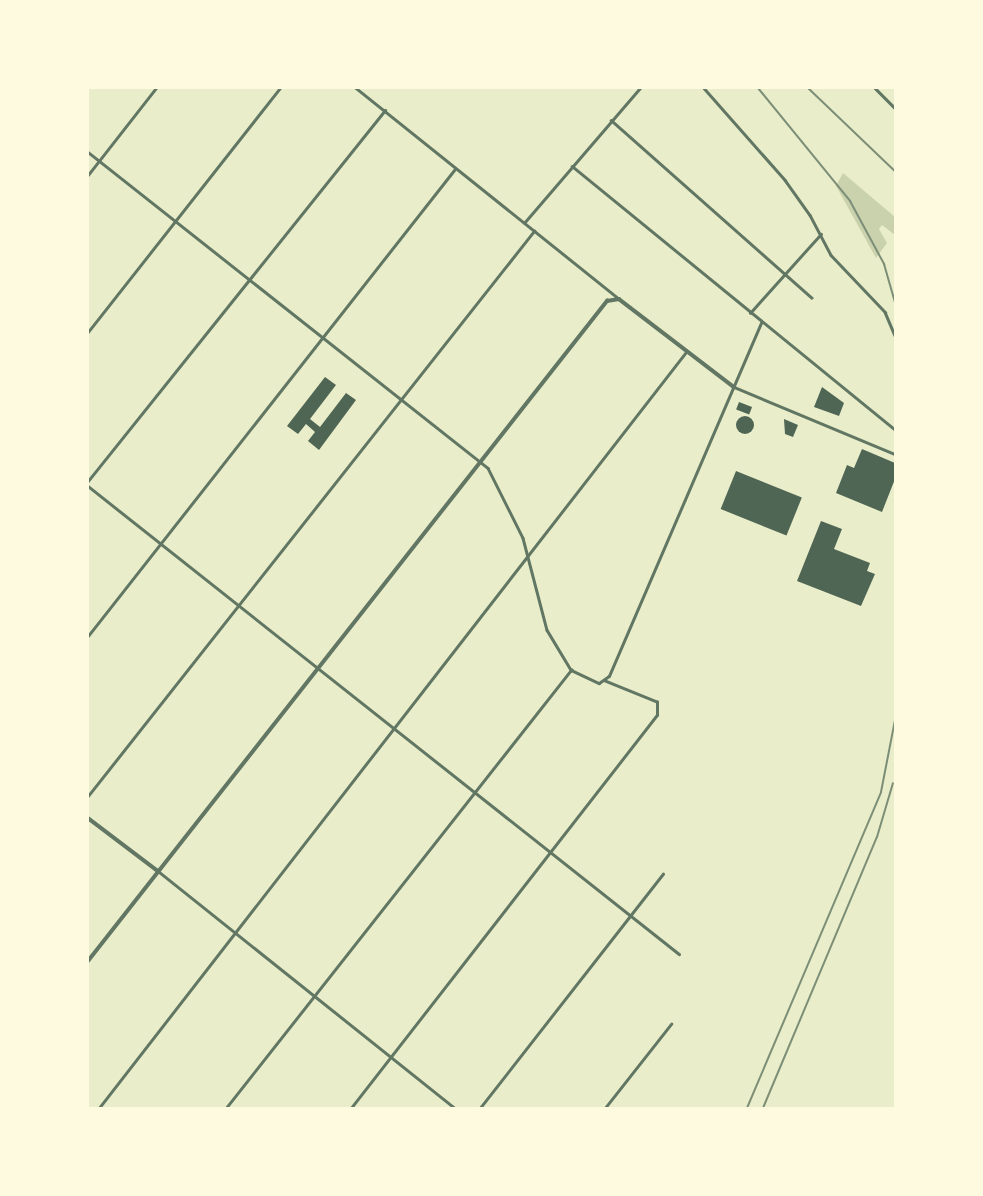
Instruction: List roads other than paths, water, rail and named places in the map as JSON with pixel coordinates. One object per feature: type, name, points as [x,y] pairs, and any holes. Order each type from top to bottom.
[{"type":"street","points":[[88,175],[156,88]]},
{"type":"street","points":[[88,332],[280,88]]},
{"type":"street","points":[[356,88],[534,232],[734,387],[895,454]]},
{"type":"street","points":[[524,223],[640,88]]},
{"type":"street","points":[[704,88],[785,180],[821,234],[831,255],[885,312],[895,335]]},
{"type":"street","points":[[875,88],[895,108]]},
{"type":"street","points":[[385,110],[88,484],[679,954]]},
{"type":"street","points":[[611,120],[813,298]]},
{"type":"street","points":[[88,152],[481,460],[512,511],[530,559],[533,586],[547,630],[571,670],[657,702],[656,715],[552,853],[351,1108]]},
{"type":"street","points":[[572,166],[761,323],[895,429]]},
{"type":"street","points":[[88,636],[455,169]]},
{"type":"street","points":[[88,796],[534,232]]},
{"type":"street","points":[[750,313],[821,234]]},
{"type":"street","points":[[88,961],[607,301],[619,299]]},
{"type":"street","points":[[605,681],[761,323]]},
{"type":"street","points":[[99,1108],[530,559],[686,352]]},
{"type":"street","points":[[226,1108],[571,670]]},
{"type":"street","points":[[88,818],[455,1108]]},
{"type":"street","points":[[481,1108],[663,874]]},
{"type":"street","points":[[606,1108],[671,1024]]},
{"type":"railway","points":[[758,88],[850,201],[884,264],[895,302]]},
{"type":"railway","points":[[808,88],[895,171]]},
{"type":"railway","points":[[747,1108],[881,792],[895,720]]},
{"type":"railway","points":[[763,1108],[877,837],[893,783]]}]
